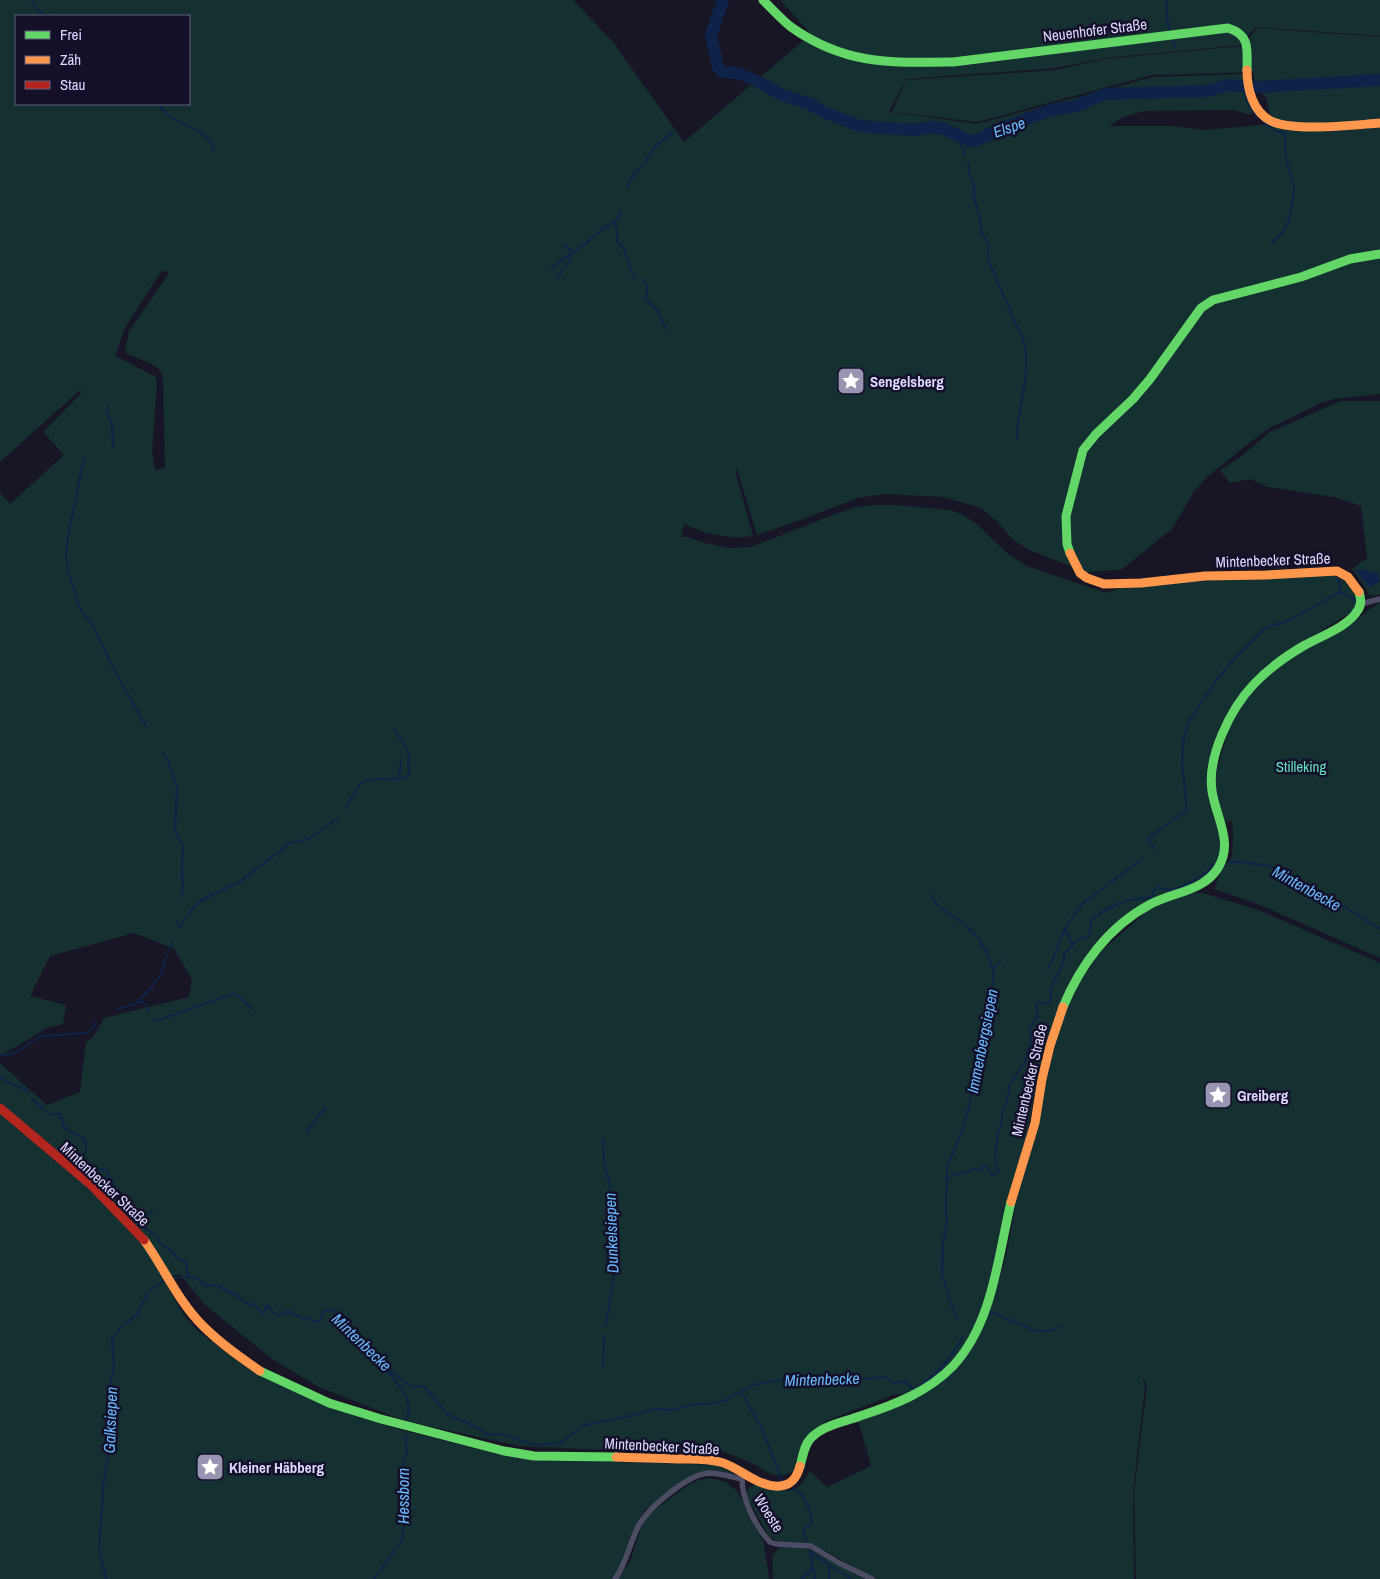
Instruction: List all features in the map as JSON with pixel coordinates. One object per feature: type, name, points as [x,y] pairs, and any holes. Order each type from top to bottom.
[{"type":"street","name":"Neuenhofer Straße","points":[[763,0],[790,26],[828,49],[865,60],[908,63],[953,62],[1228,28],[1241,34],[1247,46],[1248,87],[1255,104],[1265,117],[1273,122],[1283,124],[1380,123]]},
{"type":"street","name":"Mintenbecker Straße","points":[[0,1108],[90,1184],[139,1233],[176,1291],[202,1324],[227,1347],[261,1372],[329,1403],[381,1419],[504,1451],[534,1456],[701,1459],[722,1462],[730,1465],[745,1477],[770,1484],[783,1486],[789,1483],[795,1479],[799,1472],[806,1446],[817,1433],[886,1408],[912,1396],[937,1380],[958,1358],[973,1337],[984,1312],[1000,1256],[1011,1204],[1036,1120],[1042,1079],[1054,1030],[1069,993],[1091,956],[1120,926],[1152,903],[1197,886],[1211,876],[1219,866],[1224,854],[1225,837],[1224,827],[1214,797],[1213,779],[1217,755],[1225,730],[1238,704],[1260,679],[1280,661],[1353,617],[1362,604],[1361,596],[1355,585],[1343,573],[1337,571],[1205,576],[1120,584],[1104,584],[1093,581],[1080,573],[1067,544],[1066,516],[1083,450],[1089,441],[1133,399],[1150,379],[1201,308],[1213,300],[1301,277],[1350,259],[1380,254]]},
{"type":"street","points":[[1362,604],[1380,599]]},
{"type":"street","points":[[615,1579],[624,1565],[640,1522],[661,1501],[686,1482],[706,1473],[745,1477]]},
{"type":"street","name":"Woeste","points":[[745,1477],[744,1496],[770,1542],[811,1546],[839,1563],[872,1579]]},
{"type":"green space","points":[[0,0],[573,0],[613,42],[684,142],[811,34],[780,0],[1380,0],[1380,36],[1256,27],[1242,45],[1105,58],[1055,68],[906,79],[889,112],[977,124],[1153,77],[1244,74],[1257,111],[1249,115],[1235,110],[1143,111],[1121,118],[1109,126],[1173,126],[1203,130],[1273,124],[1266,98],[1256,88],[1253,72],[1152,75],[977,122],[892,112],[906,80],[1056,70],[1105,59],[1243,46],[1257,28],[1380,37],[1380,394],[1334,399],[1321,403],[1266,430],[1208,476],[1195,490],[1172,529],[1121,570],[1086,572],[1029,550],[1012,539],[999,523],[981,508],[943,497],[884,494],[858,498],[757,535],[737,469],[735,470],[753,536],[736,538],[706,533],[684,524],[681,537],[688,537],[729,548],[751,547],[856,507],[895,505],[950,510],[964,515],[978,525],[1009,555],[1027,566],[1106,593],[1121,588],[1214,580],[1328,575],[1337,577],[1350,584],[1356,592],[1355,610],[1281,657],[1237,702],[1209,777],[1209,798],[1221,834],[1221,850],[1217,866],[1211,874],[1128,916],[1075,976],[1039,1076],[1025,1142],[981,1315],[957,1357],[937,1378],[914,1393],[893,1395],[826,1421],[805,1441],[796,1460],[794,1471],[788,1474],[777,1475],[723,1452],[627,1451],[519,1446],[392,1416],[319,1387],[272,1359],[204,1304],[180,1274],[163,1278],[184,1316],[199,1332],[257,1375],[346,1413],[398,1429],[501,1455],[535,1459],[717,1465],[738,1476],[708,1472],[680,1484],[644,1511],[636,1526],[623,1564],[613,1579],[0,1579],[0,1063],[47,1105],[80,1092],[86,1042],[94,1036],[104,1018],[189,997],[192,980],[174,949],[134,933],[50,956],[30,996],[66,1005],[63,1024],[47,1028],[0,1056],[0,493],[10,504],[64,455],[43,432],[82,392],[80,390],[0,462]],"holes":[[[162,270],[169,273],[129,331],[125,353],[150,363],[161,371],[163,381],[165,468],[155,470],[152,452],[156,377],[115,356],[125,328]]]},
{"type":"green space","points":[[1341,401],[1380,401],[1380,594],[1374,596],[1369,595],[1352,569],[1367,558],[1361,506],[1334,497],[1268,487],[1251,479],[1230,483],[1220,470],[1239,458],[1270,432]]},
{"type":"green space","name":"Stilleking","points":[[1380,602],[1380,958],[1258,904],[1214,889],[1222,869],[1232,857],[1233,838],[1232,820],[1226,823],[1218,807],[1215,784],[1228,731],[1240,705],[1267,676],[1290,658],[1357,619]]},
{"type":"green space","points":[[1191,893],[1203,893],[1261,911],[1380,963],[1380,1579],[1136,1579],[1134,1492],[1147,1387],[1144,1379],[1145,1387],[1133,1492],[1134,1579],[875,1579],[818,1547],[777,1541],[769,1536],[746,1496],[749,1487],[756,1485],[789,1491],[793,1490],[804,1481],[810,1471],[827,1487],[871,1466],[858,1420],[914,1398],[974,1339],[989,1312],[1006,1256],[1019,1186],[1045,1080],[1067,1006],[1077,986],[1101,951],[1153,906]]},
{"type":"green space","points":[[710,1478],[726,1482],[736,1490],[742,1499],[764,1543],[769,1579],[617,1579],[630,1562],[641,1528],[648,1515],[688,1485]]},
{"type":"green space","points":[[779,1548],[810,1549],[864,1579],[773,1579],[772,1556]]},
{"type":"water","points":[[1357,570],[1377,573],[1380,581],[1370,588],[1358,574]]},
{"type":"waterway","name":"Galksiepen","points":[[31,0],[37,10],[46,15]]},
{"type":"waterway","name":"Elspe","points":[[723,0],[711,35],[718,67],[722,72],[737,73],[753,79],[782,95],[810,104],[824,112],[857,125],[914,130],[934,127],[944,129],[970,141],[977,140],[1002,128],[1048,111],[1076,106],[1105,94],[1208,91],[1227,85],[1257,87],[1380,80]]},
{"type":"waterway","points":[[1166,0],[1170,32]]},
{"type":"waterway","points":[[1173,41],[1175,47]]},
{"type":"waterway","points":[[1243,86],[1249,105],[1256,115]]},
{"type":"waterway","name":"Galksiepen","points":[[159,105],[172,118],[198,131],[208,139],[214,151]]},
{"type":"waterway","points":[[1263,122],[1275,131],[1285,133],[1285,155],[1294,185],[1289,220],[1283,232],[1272,243]]},
{"type":"waterway","points":[[628,187],[653,150],[672,133]]},
{"type":"waterway","points":[[955,134],[965,155]]},
{"type":"waterway","points":[[968,163],[974,185],[974,198],[980,217],[981,230],[989,247],[988,259],[1023,339],[1026,353],[1025,382],[1017,439]]},
{"type":"waterway","points":[[621,212],[615,222],[618,243],[624,249],[635,278]]},
{"type":"waterway","points":[[551,269],[615,222]]},
{"type":"waterway","points":[[564,245],[571,251]]},
{"type":"waterway","points":[[557,278],[570,261],[571,252]]},
{"type":"waterway","points":[[643,280],[647,287],[646,299],[658,311],[666,329]]},
{"type":"waterway","points":[[109,407],[106,411],[112,422],[113,448]]},
{"type":"waterway","points":[[85,457],[68,537],[66,553],[68,570],[79,607],[93,626],[112,666],[146,726]]},
{"type":"waterway","points":[[1338,578],[1341,593]]},
{"type":"waterway","points":[[1154,849],[1148,838],[1187,810],[1182,761],[1184,736],[1189,721],[1217,679],[1265,628],[1292,619],[1338,593],[1343,593],[1356,601]]},
{"type":"waterway","points":[[346,809],[354,793],[364,781],[398,779],[410,775],[407,749],[394,729]]},
{"type":"waterway","points":[[163,754],[168,761],[177,788],[175,829],[183,850],[183,888],[181,897]]},
{"type":"waterway","points":[[398,779],[401,767],[400,760]]},
{"type":"waterway","points":[[179,927],[194,907],[202,900],[241,881],[290,843],[309,839],[338,818]]},
{"type":"waterway","points":[[1073,944],[1065,929],[1081,905],[1142,859]]},
{"type":"waterway","name":"Mintenbecke","points":[[1229,862],[1269,866],[1298,884],[1330,898],[1380,929]]},
{"type":"waterway","name":"Mintenbecke","points":[[957,1319],[942,1274],[943,1242],[947,1224],[947,1178],[974,1169],[980,1170],[983,1166],[986,1166],[992,1175],[995,1175],[998,1171],[995,1155],[997,1134],[1008,1098],[1009,1087],[1024,1063],[1031,1042],[1030,1028],[1038,1016],[1036,1005],[1039,1002],[1046,1004],[1051,1000],[1050,990],[1064,962],[1064,953],[1078,940],[1090,935],[1091,920],[1106,909],[1129,900],[1151,898],[1154,890],[1158,887],[1170,890],[1181,887],[1200,876],[1215,864]]},
{"type":"waterway","name":"Immenbergsiepen","points":[[930,895],[939,906],[967,926],[978,938],[987,953],[994,975],[984,1024],[978,1070],[964,1126],[947,1168],[947,1177]]},
{"type":"waterway","points":[[1048,970],[1065,929]]},
{"type":"waterway","points":[[168,950],[173,943]]},
{"type":"waterway","points":[[118,1009],[135,1004],[151,988],[160,976],[167,955]]},
{"type":"waterway","points":[[994,969],[1002,959]]},
{"type":"waterway","points":[[154,1019],[157,1021],[232,994],[236,994],[252,1009]]},
{"type":"waterway","points":[[137,1003],[143,1002],[149,1011]]},
{"type":"waterway","points":[[0,1056],[15,1053],[41,1036],[87,1033],[94,1027],[96,1021]]},
{"type":"waterway","name":"Mintenbecke","points":[[0,1078],[29,1093]]},
{"type":"waterway","name":"Mintenbecke","points":[[32,1099],[51,1115],[60,1114],[65,1129],[85,1139],[86,1148],[83,1158],[86,1163],[118,1193],[127,1208],[146,1229],[155,1235],[160,1243],[177,1258],[186,1262],[188,1277],[196,1278],[204,1286],[216,1285],[239,1297],[246,1303],[254,1305],[263,1313],[266,1312],[265,1307],[268,1306],[278,1316],[288,1311],[301,1318],[308,1318],[318,1322],[321,1320],[323,1312],[336,1311],[342,1322],[353,1331],[383,1366],[412,1387],[422,1386],[426,1388],[447,1414],[478,1428],[488,1435],[504,1435],[535,1445],[560,1443],[585,1425],[656,1409],[671,1410],[691,1405],[715,1403],[726,1400],[752,1385],[790,1378],[857,1376],[863,1379],[885,1377],[893,1383],[905,1381],[914,1390],[942,1366],[963,1337]]},
{"type":"waterway","points":[[307,1132],[326,1108]]},
{"type":"waterway","name":"Dunkelsiepen","points":[[603,1140],[604,1163],[612,1193],[609,1240],[614,1275],[606,1325]]},
{"type":"waterway","points":[[95,1173],[101,1169],[106,1170],[116,1189]]},
{"type":"waterway","points":[[139,1221],[153,1210]]},
{"type":"waterway","name":"Galksiepen","points":[[174,1278],[187,1277]]},
{"type":"waterway","name":"Galksiepen","points":[[106,1579],[99,1548],[104,1479],[109,1450],[110,1413],[107,1396],[114,1368],[112,1339],[121,1327],[137,1315],[148,1292],[163,1281]]},
{"type":"waterway","points":[[991,1312],[1036,1331],[1048,1331],[1060,1327]]},
{"type":"waterway","name":"Dunkelsiepen","points":[[603,1367],[604,1336]]},
{"type":"waterway","name":"Hessborn","points":[[386,1369],[407,1398],[409,1412],[407,1419]]},
{"type":"waterway","points":[[742,1393],[763,1431],[782,1481]]},
{"type":"waterway","name":"Hessborn","points":[[374,1579],[401,1542],[406,1517],[401,1471],[407,1452],[405,1439],[407,1435]]},
{"type":"waterway","points":[[793,1488],[804,1498],[811,1517],[812,1522],[803,1531],[806,1541]]},
{"type":"waterway","points":[[810,1551],[852,1579]]},
{"type":"waterway","points":[[801,1579],[813,1568],[810,1551]]},
{"type":"waterway","points":[[829,1566],[829,1579]]},
{"type":"waterway","points":[[813,1568],[815,1579]]},
{"type":"traffic: fast","points":[[763,0],[791,27],[811,39],[830,49],[869,59],[909,62],[953,62],[1228,28],[1241,35],[1244,39],[1247,50],[1247,70]]},
{"type":"traffic: fast","points":[[1070,553],[1067,544],[1066,516],[1083,450],[1096,434],[1133,399],[1150,379],[1201,308],[1213,300],[1301,277],[1350,259],[1380,254]]},
{"type":"traffic: fast","points":[[1063,1007],[1087,963],[1108,936],[1121,924],[1149,905],[1196,887],[1212,876],[1218,868],[1224,849],[1224,839],[1214,801],[1211,778],[1217,749],[1229,720],[1245,694],[1271,668],[1298,649],[1341,626],[1354,616],[1360,606],[1359,592]]},
{"type":"traffic: fast","points":[[800,1466],[807,1444],[821,1430],[910,1397],[933,1383],[953,1366],[966,1349],[986,1309],[1011,1202]]},
{"type":"traffic: fast","points":[[260,1371],[329,1403],[381,1419],[504,1451],[534,1456],[616,1457]]},
{"type":"traffic: slow","points":[[1247,70],[1248,85],[1255,106],[1271,121],[1309,127],[1380,123]]},
{"type":"traffic: slow","points":[[1070,553],[1080,573],[1087,578],[1104,584],[1141,583],[1205,576],[1337,571],[1348,577],[1359,592]]},
{"type":"traffic: slow","points":[[1011,1202],[1035,1123],[1042,1079],[1050,1046],[1063,1007]]},
{"type":"traffic: slow","points":[[144,1240],[194,1316],[216,1338],[260,1371]]},
{"type":"traffic: slow","points":[[616,1457],[715,1461],[772,1486],[780,1486],[791,1482],[796,1477],[800,1466]]},
{"type":"traffic: jam","points":[[0,1108],[90,1184],[144,1240]]},
{"type":"place","name":"Sengelsberg","points":[[851,381]]},
{"type":"place","name":"Greiberg","points":[[1218,1095]]},
{"type":"place","name":"Kleiner Häbberg","points":[[210,1467]]}]
